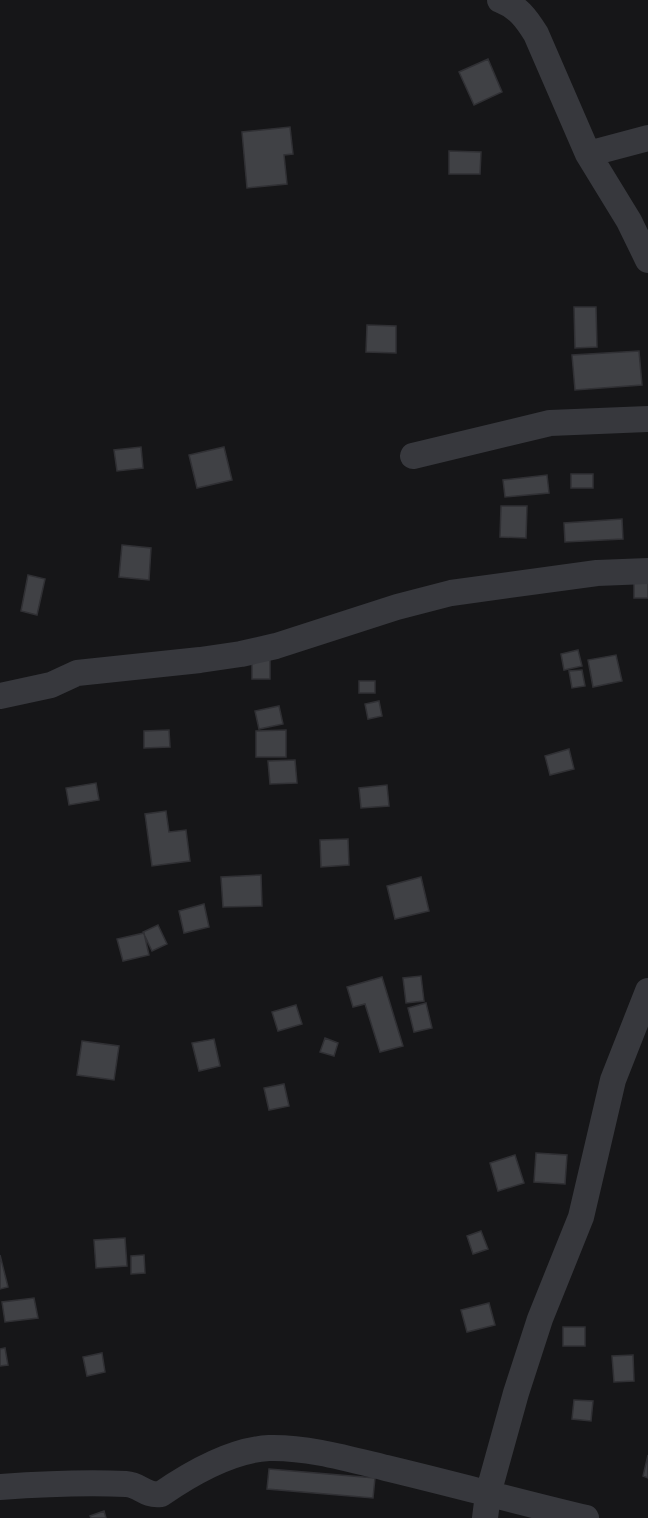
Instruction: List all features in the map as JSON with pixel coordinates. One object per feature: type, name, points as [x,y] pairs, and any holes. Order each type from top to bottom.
[{"type":"street","points":[[501,0],[513,5],[526,17],[536,34],[588,154],[629,221],[648,260]]},
{"type":"street","points":[[588,154],[648,138]]},
{"type":"street","points":[[413,456],[550,423],[648,419]]},
{"type":"street","points":[[0,696],[51,685],[77,673],[210,658],[276,646],[451,592],[597,573],[648,571]]},
{"type":"street","points":[[486,1506],[516,1393],[540,1318],[580,1217],[613,1080],[648,991]]},
{"type":"street","points":[[0,1487],[62,1482],[130,1484],[144,1493],[161,1494],[206,1467],[242,1453],[268,1448],[299,1450],[432,1478],[486,1506],[586,1518]]},
{"type":"building","points":[[488,59],[502,92],[474,105],[459,72]]},
{"type":"building","points":[[290,127],[293,154],[284,155],[287,184],[247,188],[242,132]]},
{"type":"building","points":[[449,151],[481,152],[480,174],[449,174]]},
{"type":"building","points":[[574,307],[596,307],[597,347],[575,348]]},
{"type":"building","points":[[367,325],[396,326],[396,353],[366,352]]},
{"type":"building","points":[[639,351],[642,385],[575,390],[572,355]]},
{"type":"building","points":[[141,447],[143,468],[117,471],[114,450]]},
{"type":"building","points":[[224,447],[232,480],[197,488],[189,455]]},
{"type":"building","points":[[571,474],[593,474],[593,488],[571,488]]},
{"type":"building","points":[[547,475],[549,493],[505,497],[503,480]]},
{"type":"building","points":[[501,506],[527,506],[526,538],[500,537]]},
{"type":"building","points":[[622,519],[623,539],[565,542],[564,523]]},
{"type":"building","points":[[122,545],[151,548],[149,580],[119,577]]},
{"type":"building","points":[[28,575],[45,579],[37,615],[21,611]]},
{"type":"building","points":[[648,577],[648,598],[634,598],[634,578]]},
{"type":"building","points":[[578,650],[582,666],[564,670],[561,654]]},
{"type":"building","points":[[252,652],[270,652],[270,679],[252,679]]},
{"type":"building","points":[[616,655],[622,681],[593,687],[588,660]]},
{"type":"building","points":[[582,670],[585,686],[572,688],[569,671]]},
{"type":"building","points":[[359,681],[375,681],[375,693],[359,693]]},
{"type":"building","points":[[379,701],[382,716],[368,719],[365,704]]},
{"type":"building","points":[[279,706],[283,724],[259,729],[255,711]]},
{"type":"building","points":[[169,730],[170,747],[144,748],[144,731]]},
{"type":"building","points":[[286,730],[286,757],[256,757],[256,731]]},
{"type":"building","points":[[569,749],[574,769],[550,775],[545,756]]},
{"type":"building","points":[[295,760],[297,783],[270,784],[268,761]]},
{"type":"building","points":[[96,783],[99,800],[69,805],[66,788]]},
{"type":"building","points":[[387,785],[389,806],[361,808],[359,788]]},
{"type":"building","points":[[166,811],[169,832],[186,830],[190,861],[152,866],[145,814]]},
{"type":"building","points":[[348,839],[349,865],[321,867],[320,840]]},
{"type":"building","points":[[261,875],[262,906],[223,907],[221,877]]},
{"type":"building","points":[[421,877],[429,911],[395,919],[387,886]]},
{"type":"building","points":[[204,904],[209,927],[184,933],[179,911]]},
{"type":"building","points":[[158,925],[167,944],[152,951],[143,932]]},
{"type":"building","points":[[144,933],[149,955],[123,961],[117,939]]},
{"type":"building","points":[[421,976],[424,1001],[406,1003],[403,978]]},
{"type":"building","points":[[382,977],[403,1046],[380,1052],[365,1004],[353,1007],[347,987]]},
{"type":"building","points":[[426,1003],[432,1028],[414,1032],[408,1008]]},
{"type":"building","points":[[296,1005],[302,1024],[278,1031],[272,1012]]},
{"type":"building","points":[[325,1038],[338,1043],[334,1056],[320,1052]]},
{"type":"building","points":[[214,1039],[220,1066],[199,1071],[192,1043]]},
{"type":"building","points":[[82,1041],[119,1046],[114,1080],[77,1075]]},
{"type":"building","points":[[284,1084],[289,1106],[269,1110],[264,1088]]},
{"type":"building","points":[[536,1153],[567,1155],[565,1184],[534,1182]]},
{"type":"building","points":[[515,1155],[524,1183],[498,1191],[490,1163]]},
{"type":"building","points":[[481,1231],[488,1249],[473,1254],[467,1236]]},
{"type":"building","points":[[125,1238],[127,1266],[96,1268],[94,1240]]},
{"type":"building","points":[[0,1255],[8,1287],[0,1289]]},
{"type":"building","points":[[144,1255],[145,1273],[131,1274],[131,1256]]},
{"type":"building","points":[[34,1298],[38,1318],[5,1322],[2,1302]]},
{"type":"building","points":[[489,1303],[495,1325],[467,1332],[461,1310]]},
{"type":"building","points":[[563,1327],[585,1327],[585,1346],[563,1346]]},
{"type":"building","points":[[5,1348],[8,1365],[0,1366],[0,1349]]},
{"type":"building","points":[[102,1353],[105,1372],[87,1376],[83,1357]]},
{"type":"building","points":[[633,1355],[634,1381],[614,1382],[612,1356]]},
{"type":"building","points":[[574,1400],[593,1401],[591,1421],[572,1419]]},
{"type":"building","points":[[648,1455],[648,1478],[643,1476]]},
{"type":"building","points":[[269,1469],[375,1478],[373,1498],[267,1489]]},
{"type":"building","points":[[104,1511],[106,1518],[91,1518],[90,1516]]}]
